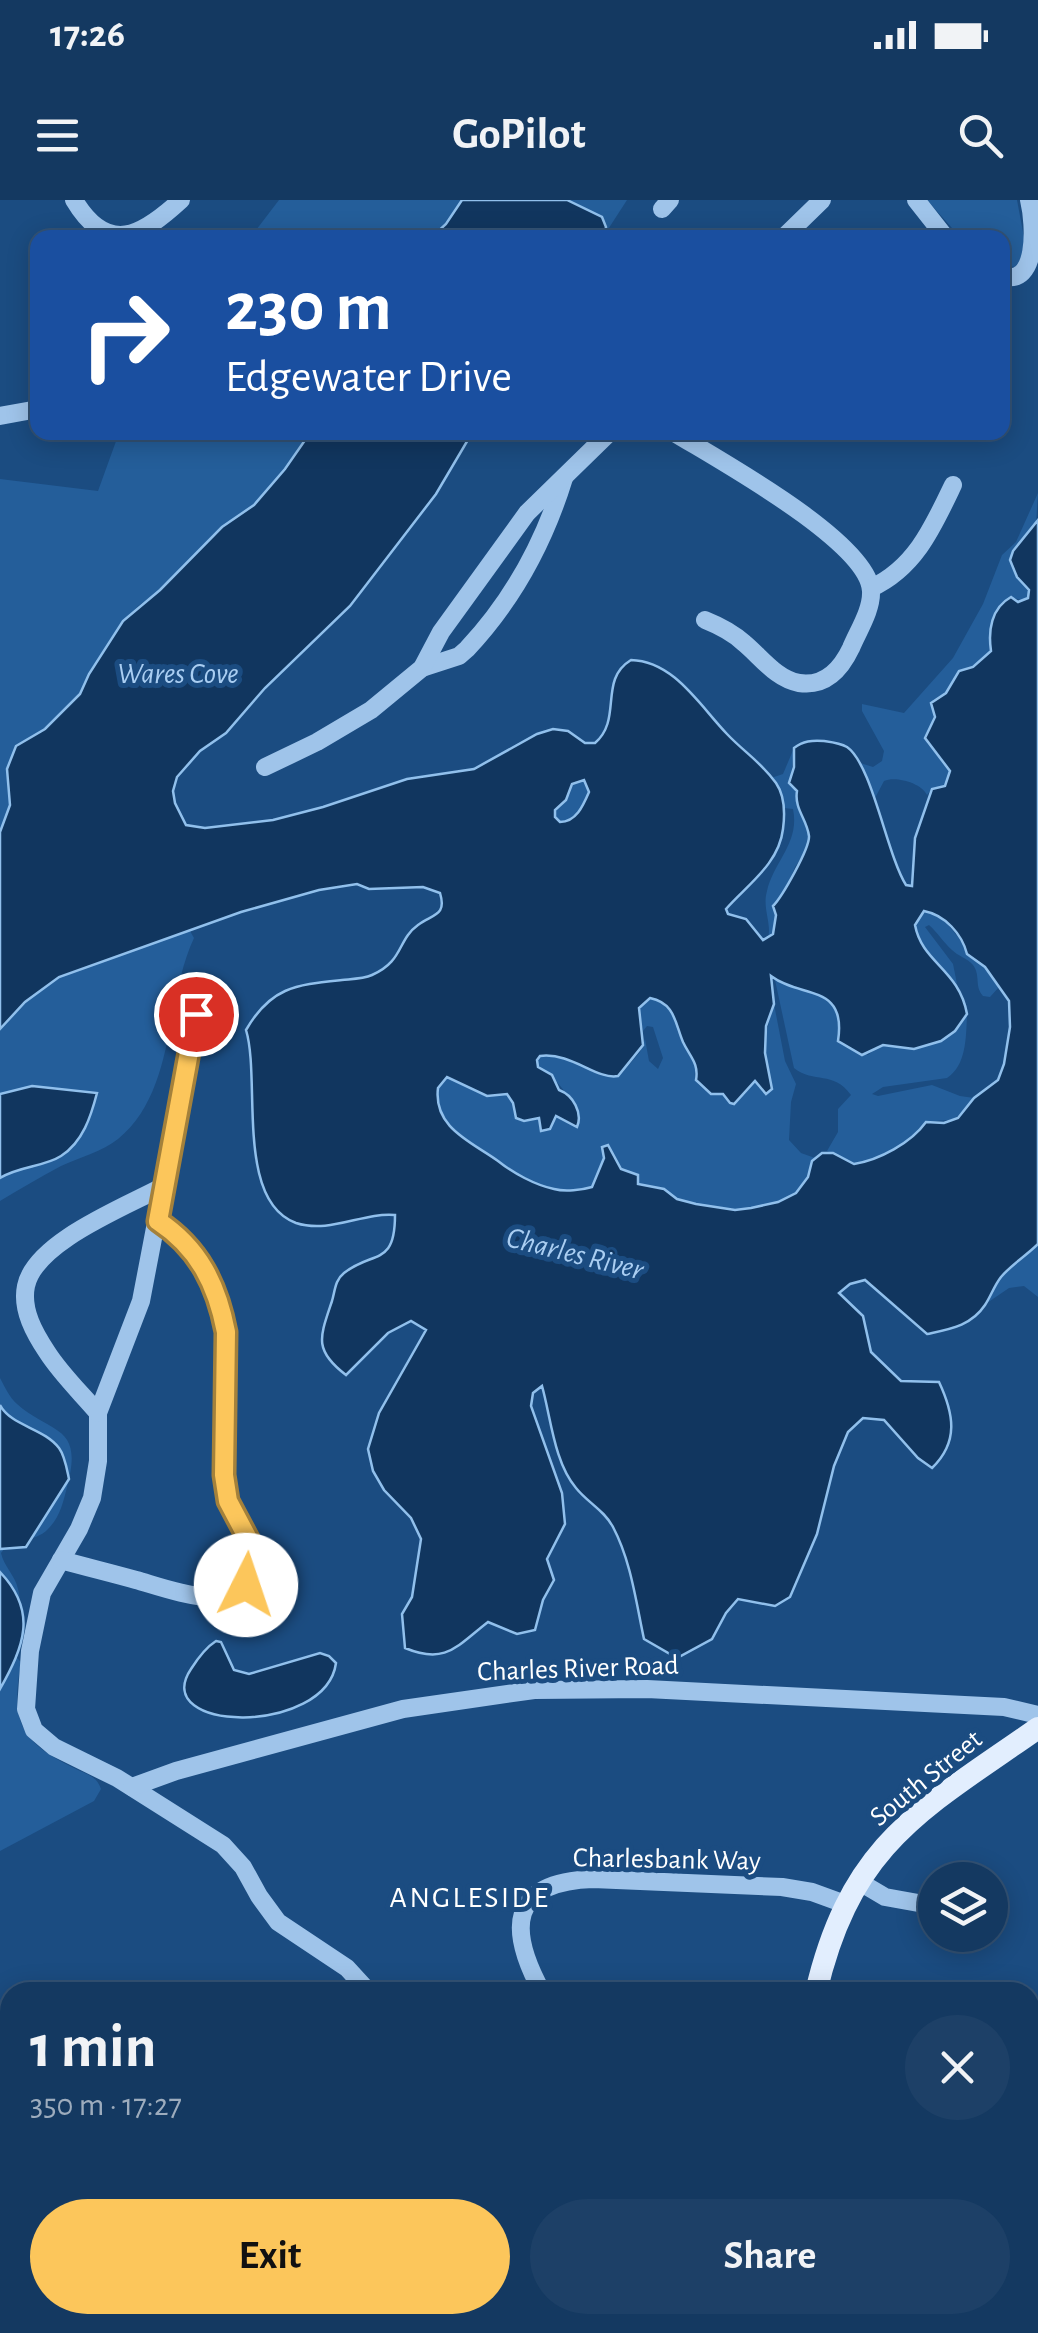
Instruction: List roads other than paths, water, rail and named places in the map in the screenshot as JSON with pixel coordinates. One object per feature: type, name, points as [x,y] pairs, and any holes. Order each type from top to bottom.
[{"type":"main road","name":"South Street","points":[[818,1982],[844,1904],[889,1840],[911,1819],[1038,1728]]},
{"type":"street","points":[[74,200],[104,230]]},
{"type":"street","points":[[143,230],[153,226],[181,200]]},
{"type":"street","points":[[791,230],[822,200]]},
{"type":"street","points":[[916,200],[940,230]]},
{"type":"street","points":[[1010,278],[1023,276],[1034,259],[1036,239],[1028,200]]},
{"type":"street","points":[[0,416],[30,410]]},
{"type":"street","points":[[422,668],[441,632],[526,513],[602,440]]},
{"type":"street","points":[[685,440],[812,521],[855,558],[871,588],[870,605],[841,666],[812,684],[787,680],[732,632],[705,620]]},
{"type":"street","points":[[265,767],[372,710],[422,668],[459,656],[468,649],[510,597],[543,537],[564,478]]},
{"type":"street","points":[[871,588],[895,576],[914,555],[934,526],[953,485]]},
{"type":"street","points":[[196,1014],[158,1221],[134,1324],[106,1384],[98,1412],[98,1461],[92,1498],[42,1593],[30,1650],[26,1709],[34,1730],[54,1747],[132,1787],[223,1845],[243,1867],[278,1922],[347,1968],[360,1982]]},
{"type":"street","points":[[98,1412],[42,1344],[30,1320],[26,1288],[32,1272],[54,1248],[162,1187]]},
{"type":"street","points":[[61,1560],[207,1599],[236,1592],[253,1576],[254,1550],[228,1501],[224,1475],[226,1332],[222,1310],[201,1261],[188,1244],[158,1221]]},
{"type":"street","name":"Charles River Road","points":[[132,1787],[176,1770],[403,1709],[534,1690],[627,1688],[732,1693],[1004,1708],[1038,1715]]},
{"type":"street","points":[[858,1881],[885,1897],[918,1903]]},
{"type":"street","name":"Charlesbank Way","points":[[537,1982],[522,1952],[519,1925],[526,1908],[538,1895],[564,1882],[782,1887],[812,1892],[844,1904]]},
{"type":"water","points":[[462,200],[567,200],[602,217],[606,227],[440,230]]},
{"type":"water","points":[[305,440],[468,440],[436,494],[350,606],[265,688],[226,733],[200,751],[177,777],[175,803],[186,825],[205,828],[273,820],[407,779],[474,769],[553,729],[568,731],[585,743],[595,743],[608,723],[612,689],[621,668],[631,660],[646,662],[685,687],[779,788],[784,817],[780,842],[761,873],[726,909],[728,914],[746,919],[763,940],[773,934],[773,906],[808,842],[797,791],[789,783],[794,748],[804,742],[838,744],[856,757],[872,790],[899,871],[906,885],[912,886],[915,838],[932,789],[945,786],[950,771],[925,738],[935,717],[931,703],[946,693],[959,671],[973,667],[991,651],[991,628],[999,607],[1011,597],[1018,602],[1028,598],[1029,590],[1017,577],[1010,560],[1038,520],[1038,1244],[1001,1277],[979,1312],[967,1322],[944,1330],[927,1334],[865,1280],[850,1284],[839,1293],[863,1316],[871,1352],[901,1381],[939,1382],[950,1416],[947,1448],[932,1468],[884,1420],[863,1418],[848,1432],[834,1466],[817,1534],[790,1597],[775,1606],[738,1599],[712,1639],[677,1658],[644,1639],[619,1540],[605,1516],[569,1477],[558,1453],[542,1386],[533,1393],[531,1406],[562,1493],[565,1524],[547,1559],[554,1580],[543,1600],[535,1630],[517,1634],[488,1622],[441,1654],[405,1648],[402,1614],[412,1597],[421,1539],[411,1518],[384,1490],[373,1471],[368,1449],[379,1413],[426,1330],[411,1321],[388,1333],[346,1375],[328,1358],[322,1334],[337,1282],[344,1273],[387,1250],[395,1215],[309,1226],[296,1223],[277,1210],[257,1165],[246,1030],[265,1005],[286,991],[365,977],[382,969],[395,957],[411,931],[437,914],[442,906],[440,893],[423,887],[369,889],[357,884],[319,890],[241,912],[59,977],[25,1002],[0,1029],[0,832],[10,805],[7,769],[16,746],[45,729],[80,694],[123,621],[222,527],[254,505]],"holes":[[[584,780],[589,792],[575,816],[560,822],[555,817],[555,810],[566,800],[572,784]],[[924,911],[952,926],[967,954],[985,967],[1009,1001],[1010,1027],[998,1080],[974,1098],[958,1118],[944,1123],[926,1122],[903,1143],[874,1159],[854,1164],[833,1153],[822,1153],[812,1161],[808,1177],[796,1193],[778,1202],[735,1210],[677,1199],[664,1189],[638,1184],[638,1175],[621,1169],[608,1145],[602,1147],[604,1158],[592,1187],[558,1190],[517,1174],[466,1140],[442,1114],[438,1088],[447,1077],[487,1096],[507,1094],[516,1118],[539,1118],[541,1131],[550,1129],[556,1116],[577,1127],[575,1105],[559,1090],[552,1075],[538,1067],[537,1060],[540,1056],[563,1058],[601,1074],[618,1076],[643,1045],[639,1008],[650,998],[669,1009],[695,1064],[696,1080],[711,1094],[723,1094],[734,1104],[755,1081],[766,1094],[772,1089],[765,1053],[766,1026],[774,1004],[771,976],[829,1001],[839,1022],[838,1041],[862,1055],[883,1045],[914,1049],[941,1041],[955,1031],[967,1014],[956,986],[925,949],[915,925]]]},
{"type":"water","points":[[32,1086],[97,1093],[85,1128],[69,1150],[54,1160],[0,1178],[0,1094]]},
{"type":"water","points":[[0,1405],[12,1418],[53,1441],[64,1459],[69,1479],[26,1547],[0,1549]]},
{"type":"water","points":[[0,1572],[19,1601],[23,1629],[21,1644],[0,1689]]},
{"type":"water","points":[[216,1641],[221,1642],[234,1670],[249,1674],[320,1653],[336,1663],[325,1687],[303,1704],[274,1714],[215,1714],[194,1705],[184,1690],[191,1669]]},
{"type":"district","name":"ANGLESIDE","points":[[470,1897]]},
{"type":"water label","name":"Wares Cove","points":[[178,673]]},
{"type":"water label","name":"Charles River","points":[[575,1253]]}]
